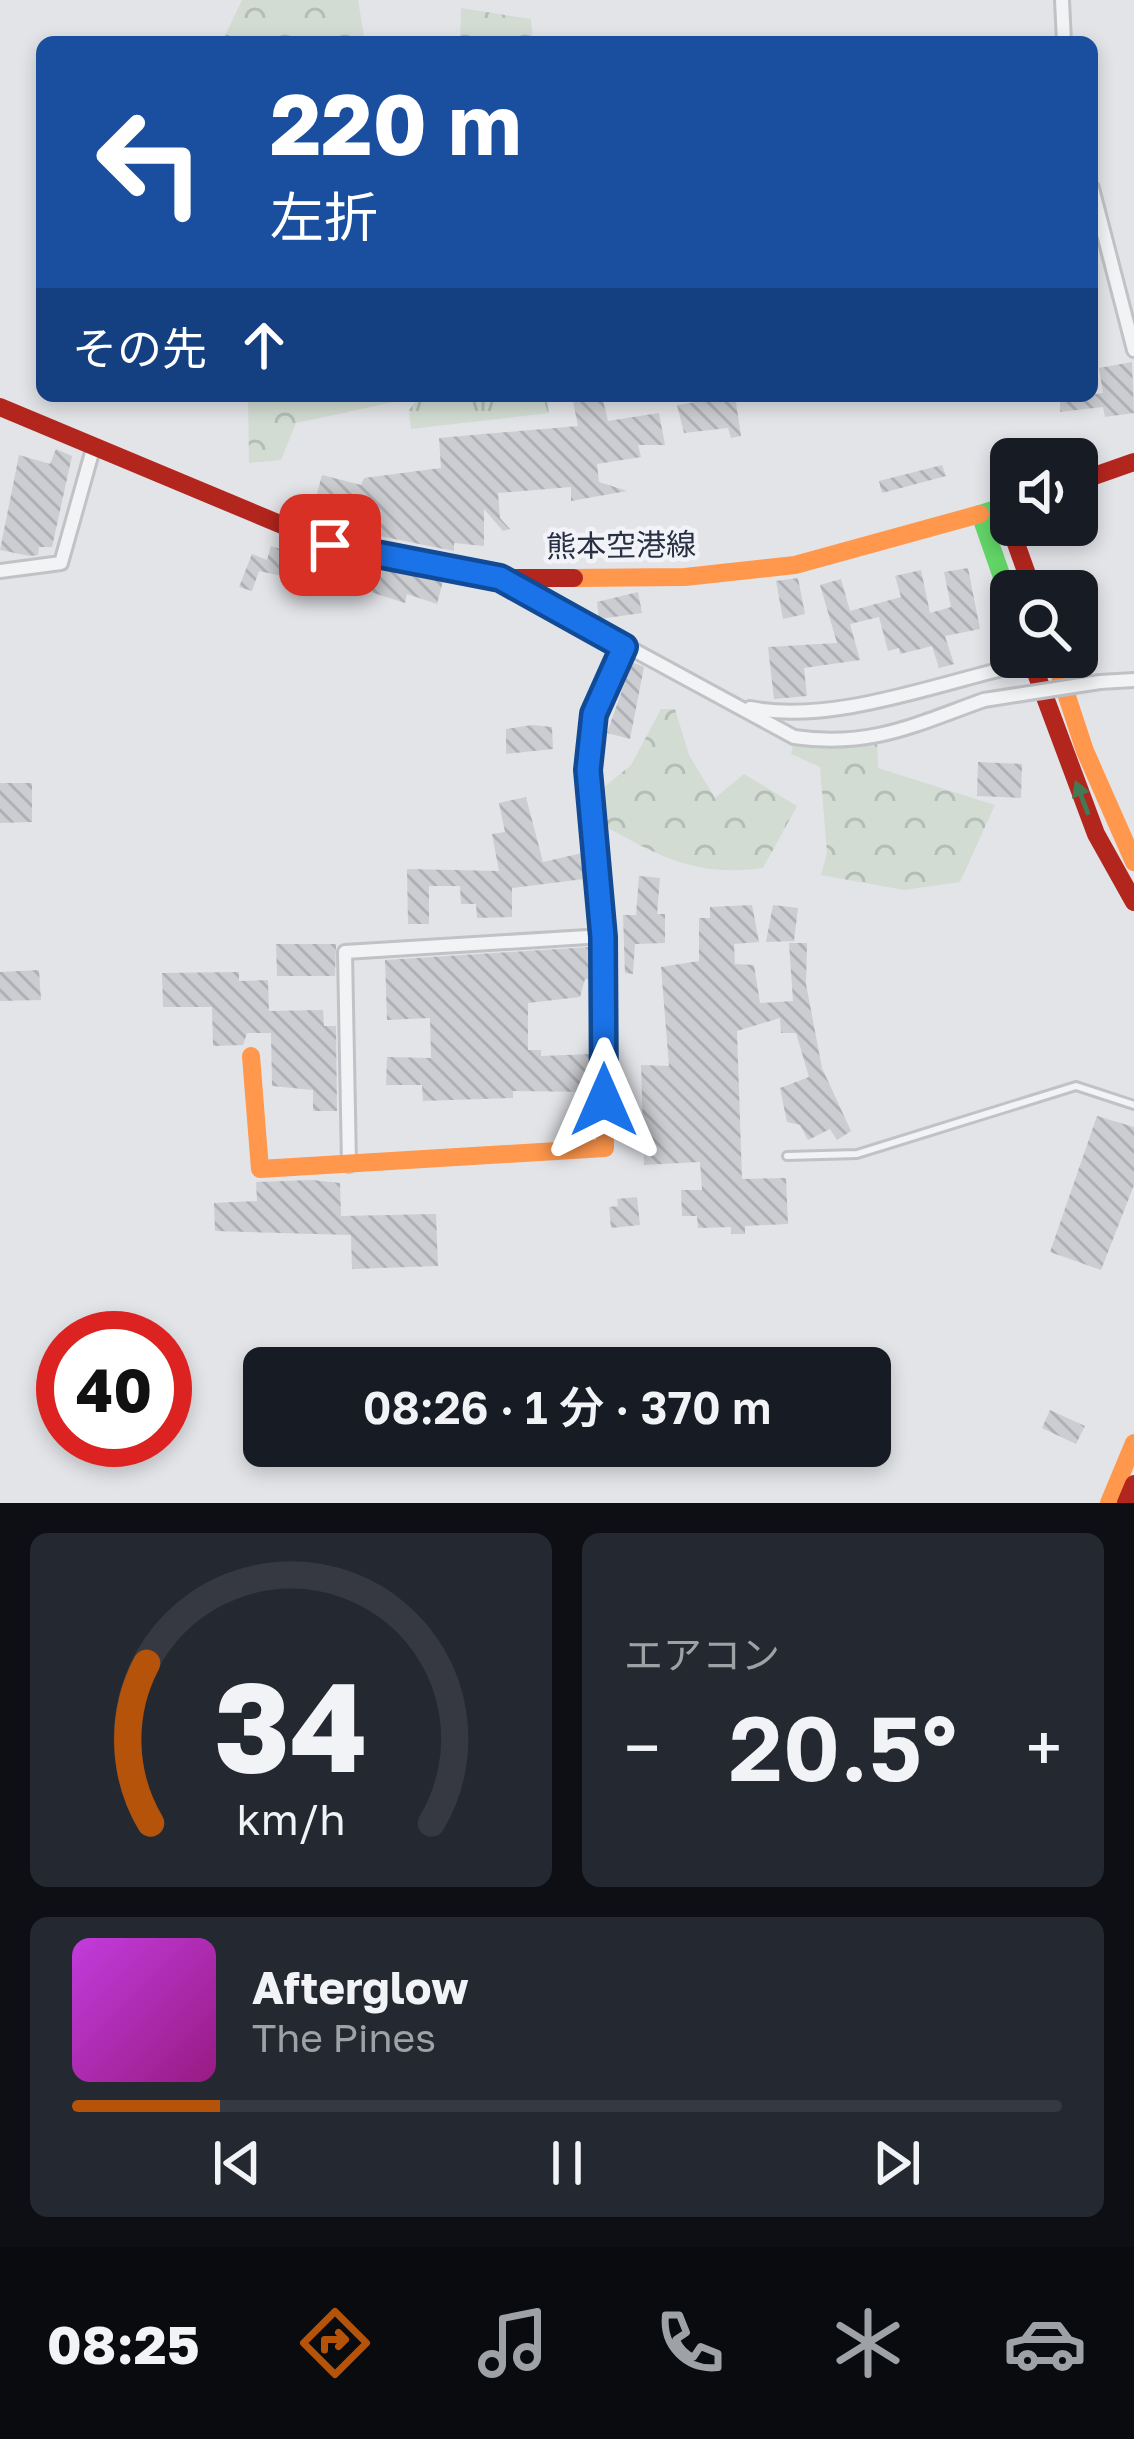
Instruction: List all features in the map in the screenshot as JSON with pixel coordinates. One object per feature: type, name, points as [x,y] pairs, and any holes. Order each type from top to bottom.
[{"type":"main road","name":"熊本空港線","points":[[0,407],[330,545],[500,578],[685,577],[795,565],[990,511]]},
{"type":"main road","points":[[1098,475],[1134,462]]},
{"type":"main road","points":[[980,514],[1000,570]]},
{"type":"main road","points":[[251,1056],[260,1169],[605,1148],[603,937],[588,770],[594,714],[624,647]]},
{"type":"main road","points":[[1038,678],[1096,834],[1134,902]]},
{"type":"main road","points":[[1061,678],[1085,752],[1134,862]]},
{"type":"main road","points":[[1109,1503],[1134,1443]]},
{"type":"main road","points":[[1126,1503],[1134,1484]]},
{"type":"street","points":[[1062,0],[1064,36]]},
{"type":"street","points":[[1098,211],[1134,350]]},
{"type":"street","points":[[0,572],[62,563],[93,449]]},
{"type":"street","points":[[500,578],[794,737],[834,743],[881,739],[984,700],[1134,680]]},
{"type":"street","points":[[731,705],[783,715],[829,711],[990,670]]},
{"type":"street","points":[[350,1166],[345,952],[603,937]]},
{"type":"lane","points":[[787,1156],[857,1154],[1076,1086],[1134,1105]]},
{"type":"green space","points":[[242,0],[358,0],[364,36],[225,36]]},
{"type":"green space","points":[[461,8],[531,19],[532,36],[460,36]]},
{"type":"green space","points":[[248,402],[394,402],[296,423],[281,460],[249,463]]},
{"type":"green space","points":[[415,402],[547,402],[549,413],[411,429],[409,410]]},
{"type":"green space","points":[[661,709],[675,709],[689,755],[715,798],[744,774],[797,806],[763,868],[716,870],[676,861],[597,822],[591,798],[631,765]]},
{"type":"green space","points":[[877,739],[878,768],[995,805],[960,882],[904,890],[821,875],[827,853],[820,767],[791,754],[794,741]]},
{"type":"building","points":[[1132,362],[1134,413],[1105,417],[1103,407],[1060,412],[1060,402],[1098,402],[1098,394],[1103,393],[1099,368]]},
{"type":"building","points":[[573,402],[603,402],[608,421],[659,413],[665,445],[638,445],[641,457],[597,464],[599,482],[627,491],[571,501],[571,487],[498,493],[500,518],[510,529],[503,531],[484,509],[484,546],[454,543],[454,551],[340,528],[343,523],[293,511],[296,499],[314,504],[322,475],[361,485],[364,478],[441,468],[439,438],[578,426]]},
{"type":"building","points":[[736,402],[741,436],[731,438],[728,428],[684,433],[677,405]]},
{"type":"building","points":[[56,449],[72,456],[52,547],[39,547],[38,555],[30,556],[0,550],[19,455],[50,464]]},
{"type":"building","points":[[942,465],[946,476],[882,493],[879,481]]},
{"type":"building","points":[[271,546],[297,554],[293,562],[304,565],[300,580],[259,571],[252,591],[239,587],[252,554],[267,560]]},
{"type":"building","points":[[340,567],[369,577],[372,567],[443,581],[437,604],[407,594],[405,603],[330,579]]},
{"type":"building","points":[[968,568],[980,629],[945,636],[954,664],[939,668],[932,646],[900,654],[899,648],[888,651],[879,617],[850,624],[860,660],[804,668],[807,696],[774,699],[768,647],[837,643],[820,585],[841,579],[850,611],[901,597],[895,576],[921,570],[930,613],[951,607],[944,572]]},
{"type":"building","points":[[798,578],[805,614],[783,619],[776,581]]},
{"type":"building","points":[[638,592],[642,613],[599,619],[597,602]]},
{"type":"building","points":[[632,662],[644,667],[630,739],[607,733]]},
{"type":"building","points":[[552,727],[553,749],[506,754],[506,729]]},
{"type":"building","points":[[978,762],[1022,764],[1021,798],[977,796]]},
{"type":"building","points":[[0,783],[32,783],[32,822],[0,823]]},
{"type":"building","points":[[526,797],[543,862],[582,853],[584,879],[512,888],[512,917],[477,918],[476,904],[461,904],[460,886],[429,886],[429,924],[408,924],[407,869],[499,871],[492,834],[505,832],[499,803]]},
{"type":"building","points":[[639,876],[660,878],[657,914],[665,914],[665,943],[635,944],[633,974],[625,973],[623,915],[636,915]]},
{"type":"building","points":[[752,905],[759,942],[734,944],[735,964],[754,965],[760,1003],[793,1001],[789,943],[807,943],[806,984],[822,1068],[851,1131],[837,1140],[830,1129],[808,1140],[800,1125],[787,1122],[780,1088],[809,1077],[796,1033],[781,1033],[780,1018],[737,1031],[742,1179],[786,1178],[788,1224],[745,1226],[745,1234],[731,1234],[731,1227],[698,1228],[697,1216],[682,1216],[681,1190],[702,1190],[700,1162],[644,1165],[641,1065],[669,1066],[661,967],[699,961],[699,918],[710,918],[710,907]]},
{"type":"building","points":[[773,905],[798,908],[794,941],[766,942]]},
{"type":"building","points":[[276,944],[336,944],[335,976],[277,976]]},
{"type":"building","points":[[589,947],[590,979],[585,979],[580,997],[528,1003],[528,1050],[541,1050],[541,1056],[591,1054],[591,1092],[513,1091],[513,1098],[423,1101],[422,1085],[386,1085],[387,1057],[431,1058],[430,1018],[387,1020],[385,960]]},
{"type":"building","points":[[39,970],[41,1000],[0,1001],[0,972]]},
{"type":"building","points":[[239,972],[239,981],[268,980],[269,1011],[323,1010],[324,1026],[336,1026],[337,1111],[313,1111],[313,1090],[272,1086],[271,1033],[247,1033],[243,1045],[213,1046],[212,1007],[163,1007],[162,973]]},
{"type":"building","points":[[1097,1116],[1134,1127],[1134,1185],[1101,1270],[1050,1252]]},
{"type":"building","points":[[256,1182],[340,1183],[341,1216],[436,1214],[438,1266],[352,1269],[351,1235],[215,1231],[214,1203],[257,1201]]},
{"type":"building","points":[[637,1197],[640,1225],[611,1228],[609,1207],[618,1206],[617,1199]]},
{"type":"building","points":[[1050,1410],[1085,1426],[1076,1444],[1042,1428]]},
{"type":"traffic: fast","points":[[990,511],[980,514],[990,543]]},
{"type":"traffic: fast","points":[[991,546],[1000,570]]},
{"type":"traffic: slow","points":[[574,578],[685,577],[795,565],[980,514]]},
{"type":"traffic: slow","points":[[251,1056],[260,1169],[605,1148],[603,936],[588,770],[594,714],[624,647]]},
{"type":"traffic: slow","points":[[1061,678],[1085,751],[1134,862]]},
{"type":"traffic: slow","points":[[1109,1503],[1134,1443]]},
{"type":"traffic: jam","points":[[0,407],[330,545],[500,578],[574,578]]},
{"type":"traffic: jam","points":[[1098,475],[1134,462]]},
{"type":"traffic: jam","points":[[1017,546],[1026,570]]},
{"type":"traffic: jam","points":[[1038,678],[1096,834],[1134,902]]},
{"type":"traffic: jam","points":[[1126,1503],[1134,1484]]},
{"type":"route","points":[[330,545],[500,578],[624,647],[594,714],[588,770],[603,937],[604,1100]]}]
